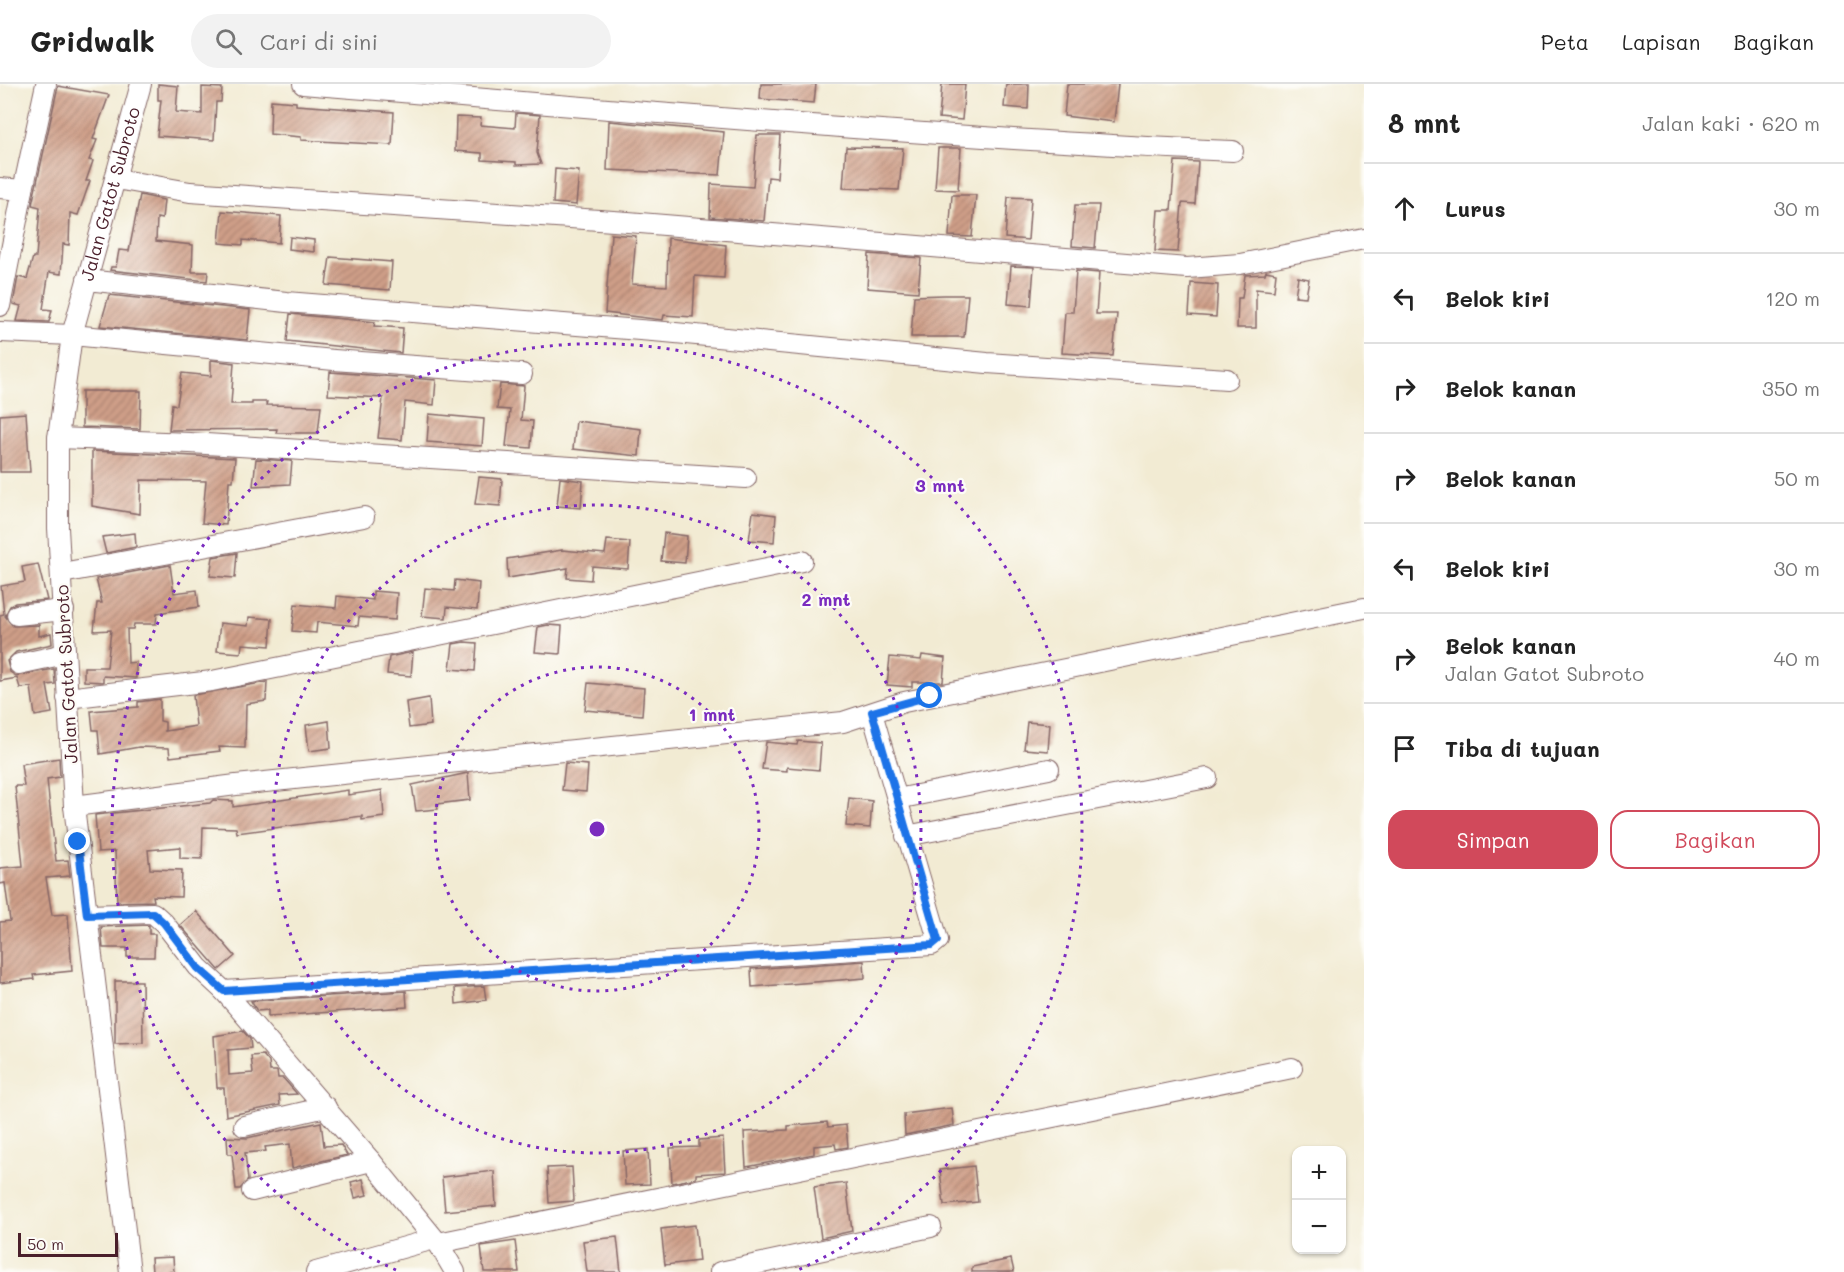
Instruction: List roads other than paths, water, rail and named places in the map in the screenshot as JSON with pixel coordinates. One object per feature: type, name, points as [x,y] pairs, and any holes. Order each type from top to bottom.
[{"type":"street","points":[[0,306],[46,84]]},
{"type":"street","name":"Jalan Gatot Subroto","points":[[130,1272],[74,806],[58,528],[58,438],[72,335],[141,84]]},
{"type":"street","points":[[303,84],[798,124],[1107,145],[1233,151]]},
{"type":"street","points":[[116,179],[190,192],[628,222],[1187,268],[1240,264],[1364,239]]},
{"type":"street","points":[[0,188],[23,190]]},
{"type":"street","points":[[87,280],[286,302],[653,331],[987,363],[1227,379]]},
{"type":"street","points":[[0,332],[72,335],[311,358],[522,374]]},
{"type":"street","points":[[58,438],[190,443],[747,478]]},
{"type":"street","points":[[62,573],[364,517]]},
{"type":"street","points":[[67,699],[212,681],[802,561]]},
{"type":"street","points":[[74,806],[236,784],[812,726],[852,720],[904,702],[1364,608]]},
{"type":"street","points":[[17,615],[64,610]]},
{"type":"street","points":[[19,664],[65,654]]},
{"type":"street","points":[[224,991],[932,945],[938,940],[906,836],[872,712]]},
{"type":"street","points":[[897,799],[1049,769]]},
{"type":"street","points":[[906,836],[1207,778]]},
{"type":"street","points":[[87,915],[153,913],[164,923],[198,968],[224,991],[326,1107],[436,1241],[455,1272]]},
{"type":"street","points":[[316,1272],[436,1241],[1292,1068]]},
{"type":"street","points":[[244,1126],[326,1107]]},
{"type":"street","points":[[252,1191],[371,1161]]},
{"type":"street","points":[[720,1272],[931,1227]]}]
